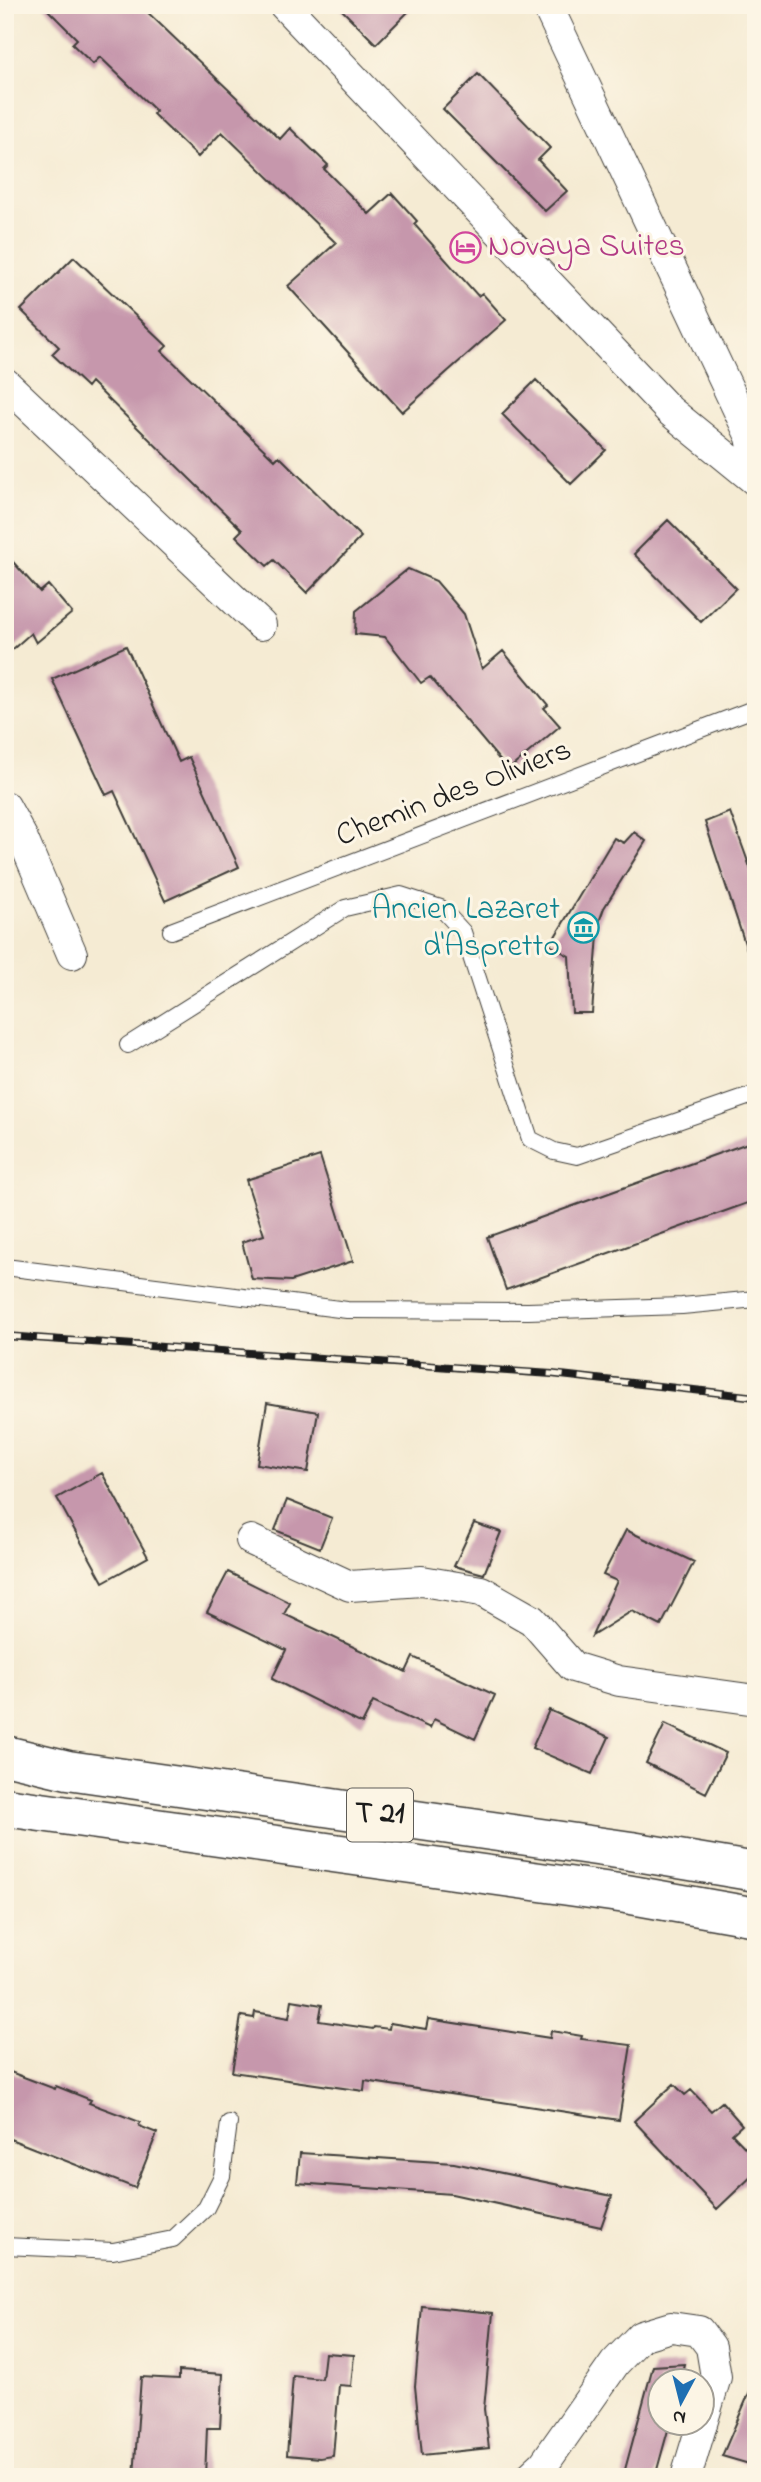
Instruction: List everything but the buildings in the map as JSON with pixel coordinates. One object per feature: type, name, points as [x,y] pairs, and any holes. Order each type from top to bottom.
[{"type":"main road","name":"T 21","points":[[5,1755],[68,1770],[618,1849],[756,1872]]},
{"type":"main road","name":"T 21","points":[[5,1807],[626,1894],[756,1917]]},
{"type":"street","points":[[284,5],[670,411],[756,481]]},
{"type":"street","points":[[547,5],[751,437],[756,463]]},
{"type":"street","points":[[5,383],[261,625]]},
{"type":"street","points":[[6,808],[22,837],[72,954]]},
{"type":"street","points":[[251,1539],[350,1586],[422,1581],[481,1591],[532,1620],[573,1667],[619,1681],[756,1700]]},
{"type":"street","points":[[530,2477],[544,2464],[615,2363],[641,2336],[671,2327],[699,2331],[711,2347],[716,2377],[686,2477]]},
{"type":"lane","name":"Chemin des Oliviers","points":[[172,931],[756,709]]},
{"type":"lane","points":[[128,1045],[345,908],[401,895],[440,908],[463,932],[530,1139],[554,1152],[577,1156],[756,1094]]},
{"type":"lane","points":[[5,1267],[347,1310],[528,1311],[682,1307],[756,1299]]},
{"type":"lane","points":[[5,2246],[113,2251],[173,2239],[206,2208],[222,2176],[229,2123]]},
{"type":"railway","points":[[5,1336],[552,1374],[756,1397]]},
{"type":"place","name":"Novaya Suites","points":[[465,247]]},
{"type":"place","name":"Ancien Lazaret d'Aspretto","points":[[583,928]]}]
